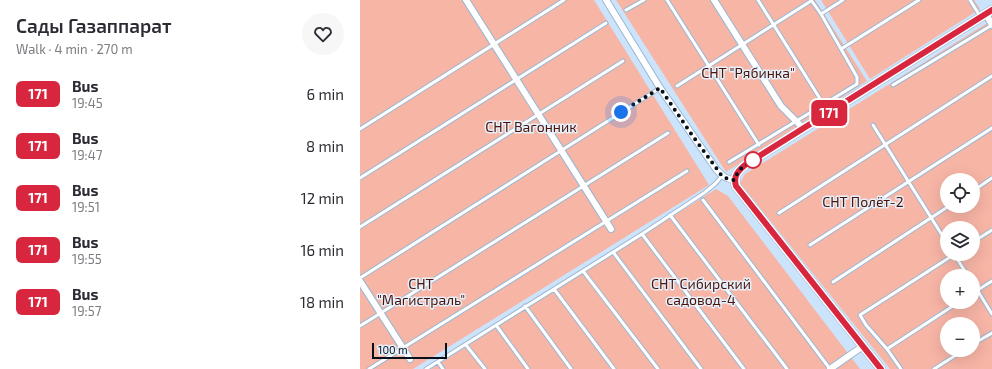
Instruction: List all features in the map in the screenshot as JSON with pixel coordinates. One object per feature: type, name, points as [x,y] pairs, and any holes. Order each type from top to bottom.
[{"type":"street","points":[[466,0],[610,229]]},
{"type":"street","points":[[606,0],[660,88],[692,135],[722,176],[734,180]]},
{"type":"street","points":[[714,0],[774,96],[781,106],[804,129]]},
{"type":"street","points":[[734,180],[739,170],[745,165],[986,14],[992,25]]},
{"type":"street","points":[[734,180],[741,192],[881,369]]},
{"type":"street","points":[[360,281],[410,359]]},
{"type":"street","points":[[830,369],[863,346]]},
{"type":"lane","points":[[360,129],[564,0]]},
{"type":"lane","points":[[626,10],[644,0]]},
{"type":"lane","points":[[667,0],[759,145]]},
{"type":"lane","points":[[758,0],[824,105]]},
{"type":"lane","points":[[820,14],[843,0]]},
{"type":"lane","points":[[841,49],[919,0]]},
{"type":"lane","points":[[970,0],[986,14]]},
{"type":"lane","points":[[677,86],[811,1],[820,14],[857,77],[857,84],[729,162]]},
{"type":"lane","points":[[360,178],[606,23]]},
{"type":"lane","points":[[893,86],[992,25]]},
{"type":"lane","points":[[360,227],[623,61]]},
{"type":"lane","points":[[779,213],[992,76]]},
{"type":"lane","points":[[360,278],[660,88]]},
{"type":"lane","points":[[873,125],[940,232]]},
{"type":"lane","points":[[810,245],[992,128]]},
{"type":"lane","points":[[360,326],[668,133]]},
{"type":"lane","points":[[369,369],[687,171]]},
{"type":"lane","points":[[426,369],[642,234],[715,184],[722,176]]},
{"type":"lane","points":[[980,186],[992,178]]},
{"type":"lane","points":[[703,200],[830,369]]},
{"type":"lane","points":[[833,282],[940,212]]},
{"type":"lane","points":[[670,215],[787,369]]},
{"type":"lane","points":[[980,238],[992,230]]},
{"type":"lane","points":[[642,234],[744,369]]},
{"type":"lane","points":[[613,252],[701,369]]},
{"type":"lane","points":[[901,369],[866,325],[860,315],[943,261]]},
{"type":"lane","points":[[583,271],[658,369]]},
{"type":"lane","points":[[980,289],[992,281]]},
{"type":"lane","points":[[554,289],[614,369]]},
{"type":"lane","points":[[980,293],[992,314]]},
{"type":"lane","points":[[525,306],[571,369]]},
{"type":"lane","points":[[887,350],[948,309]]},
{"type":"lane","points":[[496,325],[528,369]]},
{"type":"lane","points":[[980,340],[992,332]]},
{"type":"lane","points":[[466,345],[485,369]]},
{"type":"lane","points":[[934,369],[953,357]]},
{"type":"lane","points":[[438,362],[442,369]]},
{"type":"green space","name":"СНТ Вагонник","points":[[360,0],[594,0],[709,185],[413,369],[360,369]]},
{"type":"green space","name":"СНТ \"Рябинка\"","points":[[616,0],[815,0],[867,81],[726,172]]},
{"type":"green space","points":[[821,0],[974,0],[980,9],[870,79]]},
{"type":"green space","name":"СНТ Полёт-2","points":[[992,20],[992,369],[890,369],[740,183],[745,174]]},
{"type":"green space","name":"СНТ Сибирский садовод-4","points":[[716,189],[728,196],[860,369],[431,369]]},
{"type":"bus line","name":"171","points":[[881,369],[736,186],[734,180],[739,170],[745,165],[992,10]]},
{"type":"route","points":[[621,112],[660,88],[722,176],[734,180],[739,170],[757,158],[753,160]]},
{"type":"park label","name":"СНТ \"Магистраль\"","points":[[421,292]]}]
